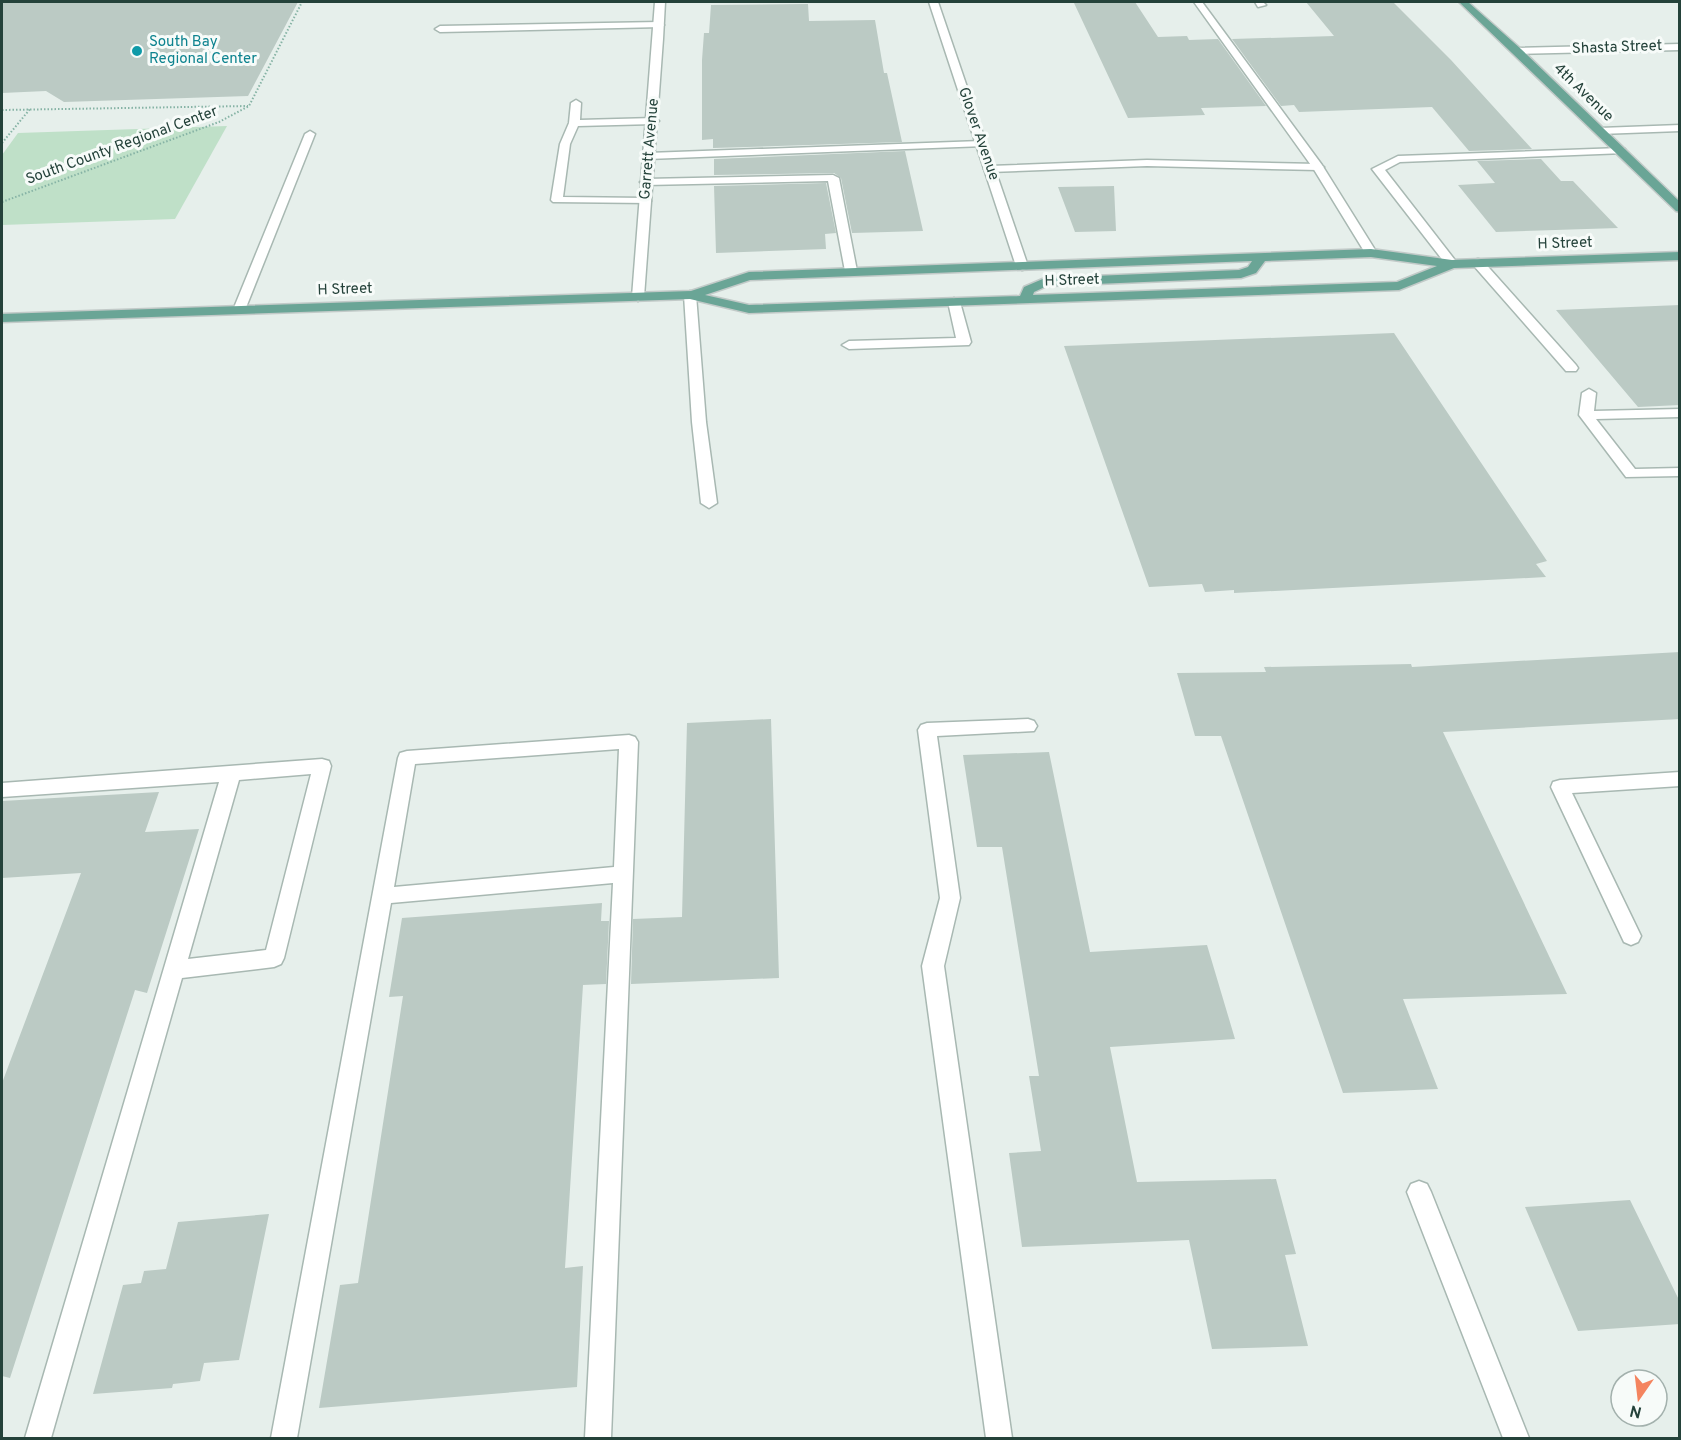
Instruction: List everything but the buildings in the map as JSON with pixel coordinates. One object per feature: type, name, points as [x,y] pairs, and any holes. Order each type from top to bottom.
[{"type":"main road","name":"4th Avenue","points":[[1463,2],[1518,51],[1680,209]]},
{"type":"main road","name":"H Street","points":[[690,295],[749,276],[851,271],[1371,253],[1452,264],[1680,256]]},
{"type":"main road","points":[[1025,299],[1034,285],[1045,282],[1240,274],[1252,270],[1262,257]]},
{"type":"main road","name":"H Street","points":[[2,318],[690,295],[749,309],[1399,286],[1452,264]]},
{"type":"street","name":"Garrett Avenue","points":[[638,297],[648,156],[654,121],[660,2]]},
{"type":"street","name":"Glover Avenue","points":[[933,2],[1022,266]]},
{"type":"street","points":[[1198,2],[1318,167],[1371,253]]},
{"type":"street","points":[[440,28],[658,24]]},
{"type":"street","name":"Shasta Street","points":[[1518,51],[1680,47]]},
{"type":"street","points":[[576,103],[574,123],[565,144],[558,200],[645,201]]},
{"type":"street","points":[[574,123],[654,121]]},
{"type":"street","points":[[1600,131],[1680,128]]},
{"type":"street","points":[[239,310],[310,134]]},
{"type":"street","points":[[648,156],[981,144]]},
{"type":"street","points":[[1452,264],[1378,169],[1398,159],[1621,151]]},
{"type":"street","points":[[990,169],[1146,163],[1318,167]]},
{"type":"street","points":[[646,182],[833,178],[851,271]]},
{"type":"street","points":[[1478,263],[1571,368]]},
{"type":"street","points":[[690,295],[699,422],[709,503]]},
{"type":"street","points":[[849,345],[964,342],[954,302]]},
{"type":"street","points":[[1589,393],[1586,415],[1631,474],[1680,472]]},
{"type":"street","points":[[1586,415],[1680,413]]},
{"type":"street","points":[[999,1438],[933,966],[950,898],[927,730],[1028,726]]},
{"type":"street","points":[[284,1438],[406,758],[629,742],[598,1438]]},
{"type":"street","points":[[2,790],[322,766],[274,958],[174,970]]},
{"type":"street","points":[[38,1438],[231,774]]},
{"type":"street","points":[[1630,936],[1560,787],[1680,779]]},
{"type":"street","points":[[382,896],[623,874]]},
{"type":"street","points":[[1419,1192],[1516,1438]]},
{"type":"path","points":[[249,106],[302,2]]},
{"type":"path","name":"South County Regional Center","points":[[2,110],[249,106]]},
{"type":"path","name":"South County Regional Center","points":[[2,202],[219,122],[249,106]]},
{"type":"path","points":[[2,143],[30,109]]},
{"type":"green space","points":[[227,126],[175,219],[2,225],[2,155],[18,133]]},
{"type":"place","name":"South Bay Regional Center","points":[[137,51]]}]
